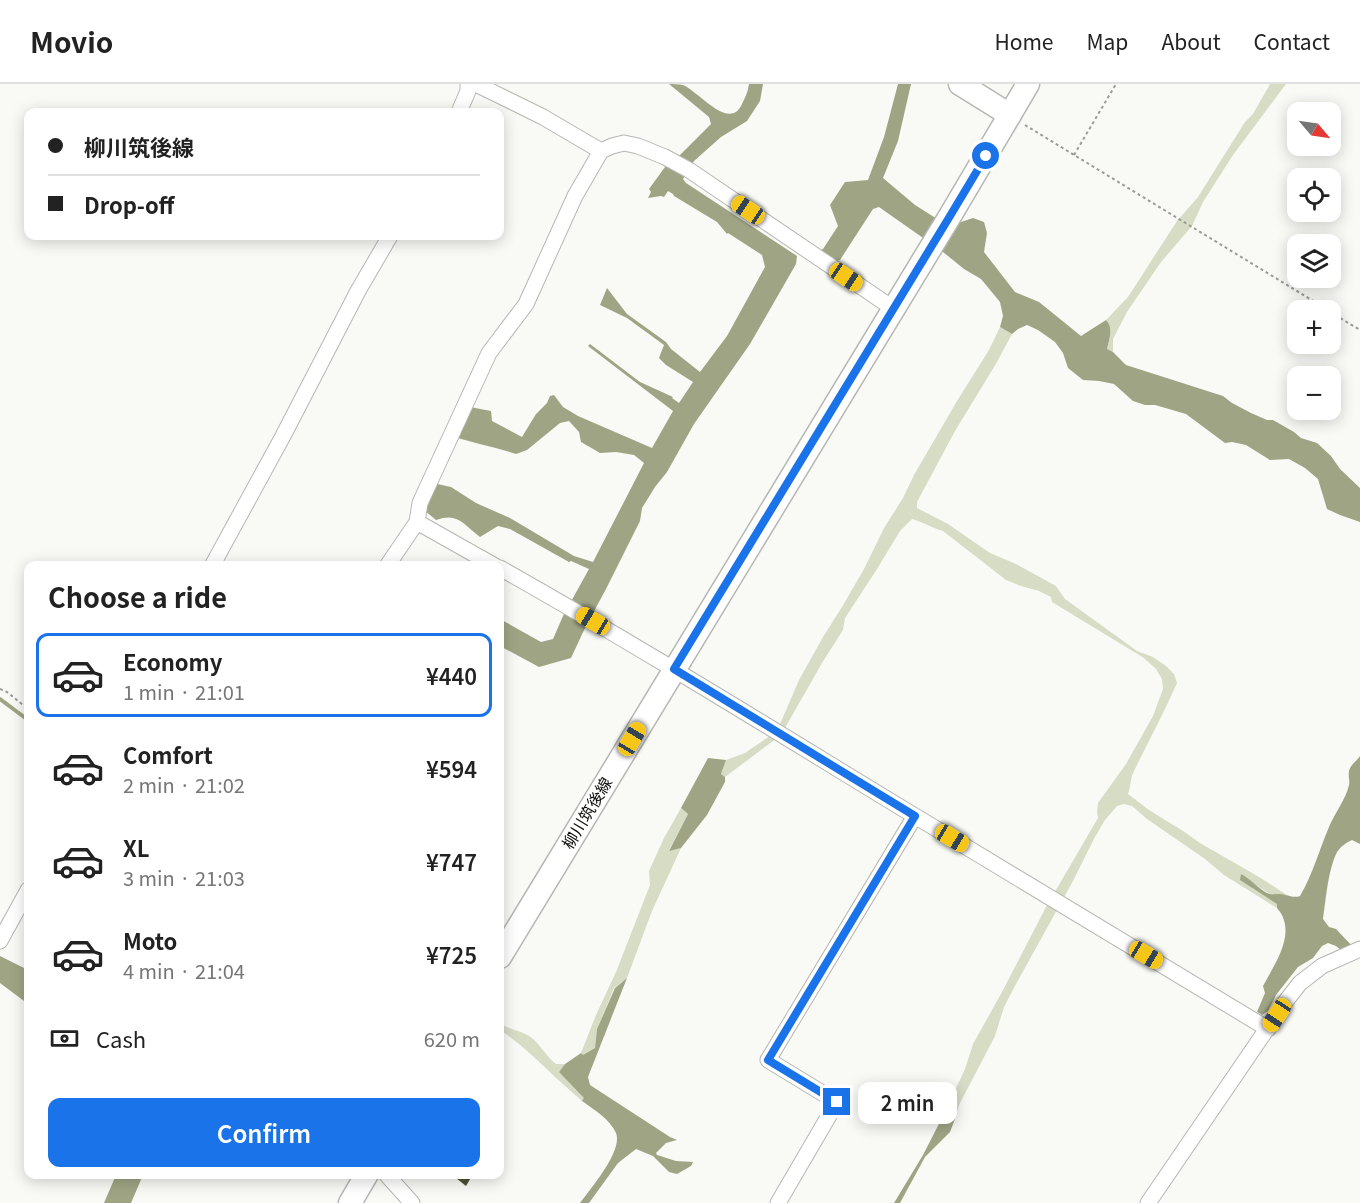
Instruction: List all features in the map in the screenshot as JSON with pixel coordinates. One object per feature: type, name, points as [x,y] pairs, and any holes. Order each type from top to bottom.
[{"type":"main road","points":[[960,84],[1010,115]]},
{"type":"main road","name":"柳川筑後線","points":[[504,950],[1028,84]]},
{"type":"main road","points":[[350,1203],[364,1179]]},
{"type":"street","points":[[461,108],[468,91],[468,84]]},
{"type":"street","points":[[476,84],[543,117],[601,151]]},
{"type":"street","points":[[390,561],[417,522],[420,503],[489,353],[526,304],[575,196],[601,151],[624,143],[665,157],[689,170],[894,309]]},
{"type":"street","points":[[215,561],[358,291],[388,240]]},
{"type":"street","points":[[417,522],[486,561]]},
{"type":"street","points":[[504,570],[674,669],[1268,1029]]},
{"type":"street","points":[[778,1203],[837,1102],[768,1060],[915,816]]},
{"type":"street","points":[[0,941],[24,897]]},
{"type":"street","points":[[1148,1203],[1300,983],[1322,966],[1360,949]]},
{"type":"street","points":[[390,1179],[412,1203]]},
{"type":"path","points":[[1074,155],[1116,84]]},
{"type":"path","points":[[1010,115],[1311,300]]},
{"type":"path","points":[[1341,318],[1360,330]]},
{"type":"path","points":[[0,689],[24,707]]},
{"type":"shaded area","points":[[669,84],[683,85],[713,107],[729,114],[741,106],[749,84],[763,84],[760,101],[747,121],[721,137],[694,161],[683,179],[797,256],[796,264],[750,344],[694,424],[667,472],[642,508],[640,521],[571,658],[539,667],[504,648],[504,621],[541,642],[553,639],[589,569],[569,562],[510,529],[498,526],[480,537],[455,518],[436,520],[424,510],[433,483],[451,487],[476,503],[510,518],[574,556],[593,562],[644,463],[634,455],[616,452],[600,453],[581,442],[579,432],[569,421],[560,423],[527,450],[516,454],[454,437],[470,407],[491,411],[492,421],[522,437],[536,414],[547,403],[550,396],[554,395],[563,407],[578,416],[652,448],[673,411],[588,346],[590,344],[640,382],[673,397],[679,403],[693,382],[659,358],[664,345],[627,318],[600,305],[607,288],[627,314],[666,342],[671,349],[700,372],[727,336],[765,267],[762,255],[727,234],[717,222],[668,191],[664,197],[648,198],[651,192],[649,189],[665,167],[711,124],[709,117]]},
{"type":"shaded area","points":[[898,84],[911,84],[898,141],[883,178],[915,205],[934,217],[955,224],[973,218],[984,222],[987,233],[984,252],[1015,292],[1039,302],[1081,336],[1106,320],[1110,330],[1107,349],[1126,365],[1223,396],[1251,413],[1267,420],[1273,420],[1301,438],[1317,443],[1360,488],[1360,522],[1327,509],[1318,479],[1289,459],[1270,460],[1246,445],[1225,443],[1186,414],[1133,401],[1114,384],[1083,380],[1068,368],[1063,353],[1055,342],[1038,330],[1027,325],[1012,334],[1000,327],[1003,316],[1000,302],[981,279],[879,207],[873,209],[840,260],[830,263],[818,251],[823,249],[838,226],[830,205],[845,182],[868,180],[884,137]]},
{"type":"shaded area","points":[[1270,84],[1286,84],[1233,155],[1203,202],[1192,226],[1161,262],[1127,312],[1113,339],[1113,352],[1107,349],[1110,330],[1106,320],[1128,297],[1177,221],[1198,197]]},
{"type":"shaded area","points":[[1000,327],[1012,334],[955,431],[917,502],[917,508],[948,524],[990,553],[1056,586],[1065,599],[1137,651],[1153,657],[1174,674],[1177,683],[1133,774],[1128,794],[1200,843],[1287,895],[1270,894],[1247,877],[1252,888],[1278,904],[1277,908],[1224,875],[1132,806],[1124,804],[1117,806],[1095,837],[1004,1007],[995,1036],[959,1105],[955,1119],[945,1112],[965,1069],[973,1044],[1046,907],[1098,818],[1098,803],[1126,764],[1153,716],[1163,689],[1162,679],[1156,669],[1144,658],[1052,602],[1051,597],[1006,580],[943,531],[912,519],[900,531],[845,618],[843,630],[781,735],[725,777],[721,774],[726,760],[745,753],[777,731],[799,680],[864,569],[914,475],[989,350]]},
{"type":"shaded area","points":[[1360,756],[1360,844],[1352,840],[1337,852],[1329,876],[1323,919],[1354,948],[1344,953],[1328,943],[1322,946],[1313,958],[1298,967],[1276,995],[1268,1011],[1262,1015],[1257,1012],[1265,993],[1263,986],[1278,958],[1285,937],[1285,927],[1277,904],[1240,880],[1241,874],[1267,893],[1300,896],[1331,822],[1343,801],[1349,783],[1350,769]]},
{"type":"shaded area","points":[[708,758],[726,760],[721,774],[725,777],[725,782],[707,815],[681,848],[669,851],[688,814],[681,808]]},
{"type":"shaded area","points":[[681,808],[688,814],[669,850],[681,848],[652,911],[627,978],[614,988],[597,1029],[595,1048],[582,1056],[581,1053],[596,1015],[616,972],[650,885],[649,871]]},
{"type":"shaded area","points":[[0,956],[24,968],[24,1001],[0,983]]},
{"type":"shaded area","points":[[627,978],[588,1077],[590,1085],[677,1140],[666,1143],[656,1153],[657,1155],[676,1161],[693,1162],[691,1166],[677,1174],[669,1172],[653,1156],[636,1149],[618,1163],[589,1203],[580,1203],[611,1159],[617,1141],[616,1133],[606,1119],[582,1101],[584,1098],[559,1072],[565,1064],[581,1053],[583,1055],[595,1048],[597,1029],[615,988]]},
{"type":"shaded area","points":[[504,1025],[532,1038],[556,1064],[565,1064],[559,1072],[585,1098],[582,1101],[522,1046],[504,1033]]},
{"type":"shaded area","points":[[945,1112],[955,1119],[950,1132],[925,1157],[900,1203],[894,1203],[923,1155]]},
{"type":"shaded area","points":[[114,1179],[141,1179],[131,1203],[104,1203]]},
{"type":"building","points":[[457,1179],[470,1179],[466,1186]]},
{"type":"waterway","points":[[0,699],[24,717]]},
{"type":"route","points":[[837,1102],[768,1060],[915,816],[674,669],[986,156]]}]
